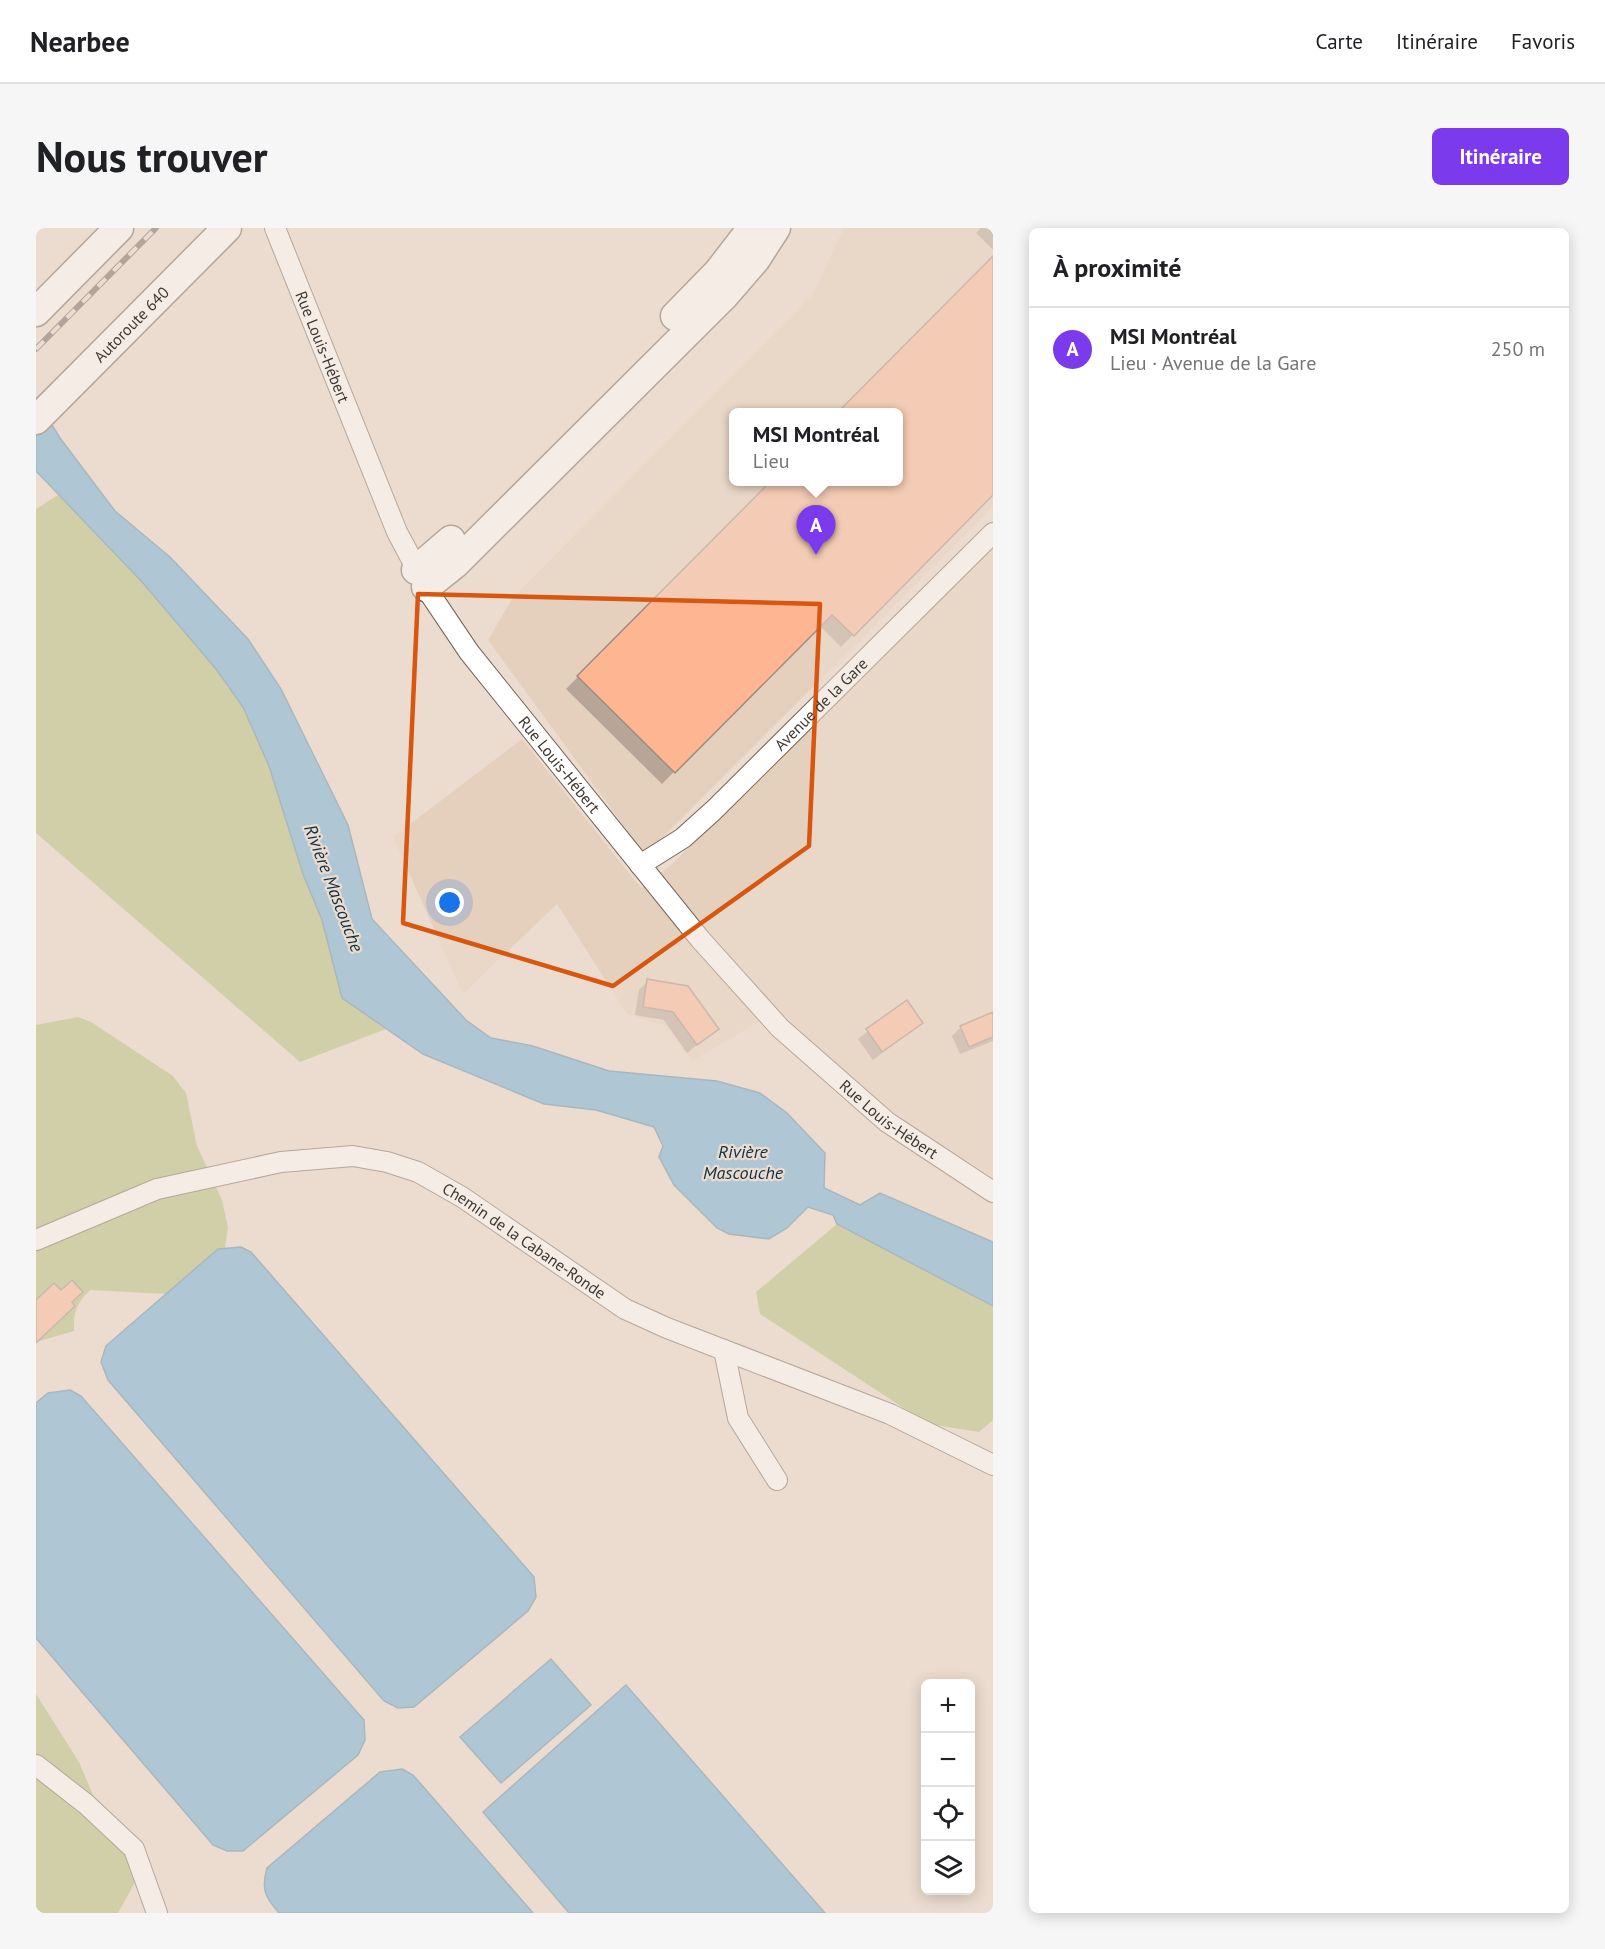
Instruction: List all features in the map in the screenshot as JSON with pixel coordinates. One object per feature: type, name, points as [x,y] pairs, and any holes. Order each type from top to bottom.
[{"type":"highway","points":[[36,312],[119,228]]},
{"type":"highway","name":"Autoroute 640","points":[[36,420],[227,228]]},
{"type":"highway","points":[[421,579],[444,547],[718,273],[752,228]]},
{"type":"highway","points":[[421,579],[455,564],[724,296],[756,259],[776,228]]},
{"type":"street","name":"Rue Louis-Hébert","points":[[275,228],[379,490],[421,579],[469,652],[724,967],[802,1049],[887,1122],[993,1192]]},
{"type":"street","name":"Avenue de la Gare","points":[[640,865],[683,838],[714,810],[993,533]]},
{"type":"street","name":"Chemin de la Cabane-Ronde","points":[[36,1240],[157,1189],[281,1162],[353,1156],[387,1162],[418,1172],[462,1197],[624,1309],[890,1413],[993,1466]]},
{"type":"street","points":[[724,1350],[738,1418],[777,1480]]},
{"type":"street","points":[[36,1765],[86,1804],[134,1849],[157,1913]]},
{"type":"highlighted area","points":[[418,594],[820,604],[809,846],[613,986],[403,923]]},
{"type":"shaded area","points":[[844,228],[993,228],[993,507],[645,855],[488,640],[513,597],[813,294]]},
{"type":"shaded area","points":[[993,547],[993,1177],[926,1135],[852,1082],[772,1014],[692,1061],[666,1026],[627,1014],[557,904],[463,994],[393,837],[522,739],[641,888],[671,865]]},
{"type":"green space","points":[[58,495],[143,583],[216,669],[243,707],[269,766],[303,874],[322,920],[342,998],[386,1029],[300,1062],[36,833],[36,509]]},
{"type":"green space","points":[[78,1017],[91,1022],[173,1076],[186,1093],[197,1146],[222,1200],[228,1227],[223,1263],[212,1275],[166,1294],[90,1290],[77,1308],[74,1331],[36,1342],[36,1025]]},
{"type":"green space","points":[[837,1224],[993,1306],[993,1420],[979,1432],[928,1424],[760,1314],[756,1292]]},
{"type":"green space","points":[[36,1694],[79,1762],[96,1802],[139,1875],[118,1913],[36,1913]]},
{"type":"water","name":"Rivière Mascouche","points":[[36,399],[60,438],[115,511],[170,557],[248,639],[281,689],[348,825],[372,919],[466,1020],[491,1038],[533,1046],[609,1071],[717,1081],[760,1093],[787,1113],[825,1153],[824,1188],[860,1205],[880,1193],[993,1242],[993,1306],[837,1224],[833,1215],[808,1207],[787,1228],[769,1239],[729,1234],[717,1228],[674,1185],[659,1157],[663,1146],[654,1127],[596,1110],[544,1104],[423,1054],[342,998],[322,920],[303,874],[269,766],[243,707],[216,669],[143,583],[36,471]]},
{"type":"water","points":[[241,1247],[251,1252],[534,1577],[536,1597],[528,1611],[414,1707],[398,1708],[384,1701],[108,1380],[101,1362],[106,1346],[218,1249]]},
{"type":"water","points":[[70,1390],[81,1396],[364,1720],[365,1740],[358,1755],[243,1851],[227,1851],[213,1845],[36,1638],[36,1403],[48,1393]]},
{"type":"water","points":[[551,1659],[591,1705],[501,1783],[460,1737]]},
{"type":"water","points":[[626,1685],[825,1913],[569,1913],[483,1812]]},
{"type":"water","points":[[402,1769],[413,1775],[533,1913],[279,1913],[270,1902],[264,1887],[267,1868],[380,1772]]},
{"type":"building","points":[[993,256],[993,495],[854,636],[832,615],[675,773],[577,676],[766,486],[903,486],[903,408],[842,408]]},
{"type":"building","points":[[647,979],[688,986],[719,1029],[697,1045],[673,1012],[643,1007]]},
{"type":"building","points":[[907,1000],[923,1023],[882,1052],[866,1029]]},
{"type":"building","points":[[993,1012],[993,1037],[969,1047],[960,1026]]},
{"type":"building","points":[[72,1280],[83,1292],[72,1302],[75,1306],[36,1343],[36,1300],[54,1283],[61,1290]]},
{"type":"railway","points":[[36,349],[156,228]]},
{"type":"place","name":"MSI Montréal","points":[[816,555]]}]
